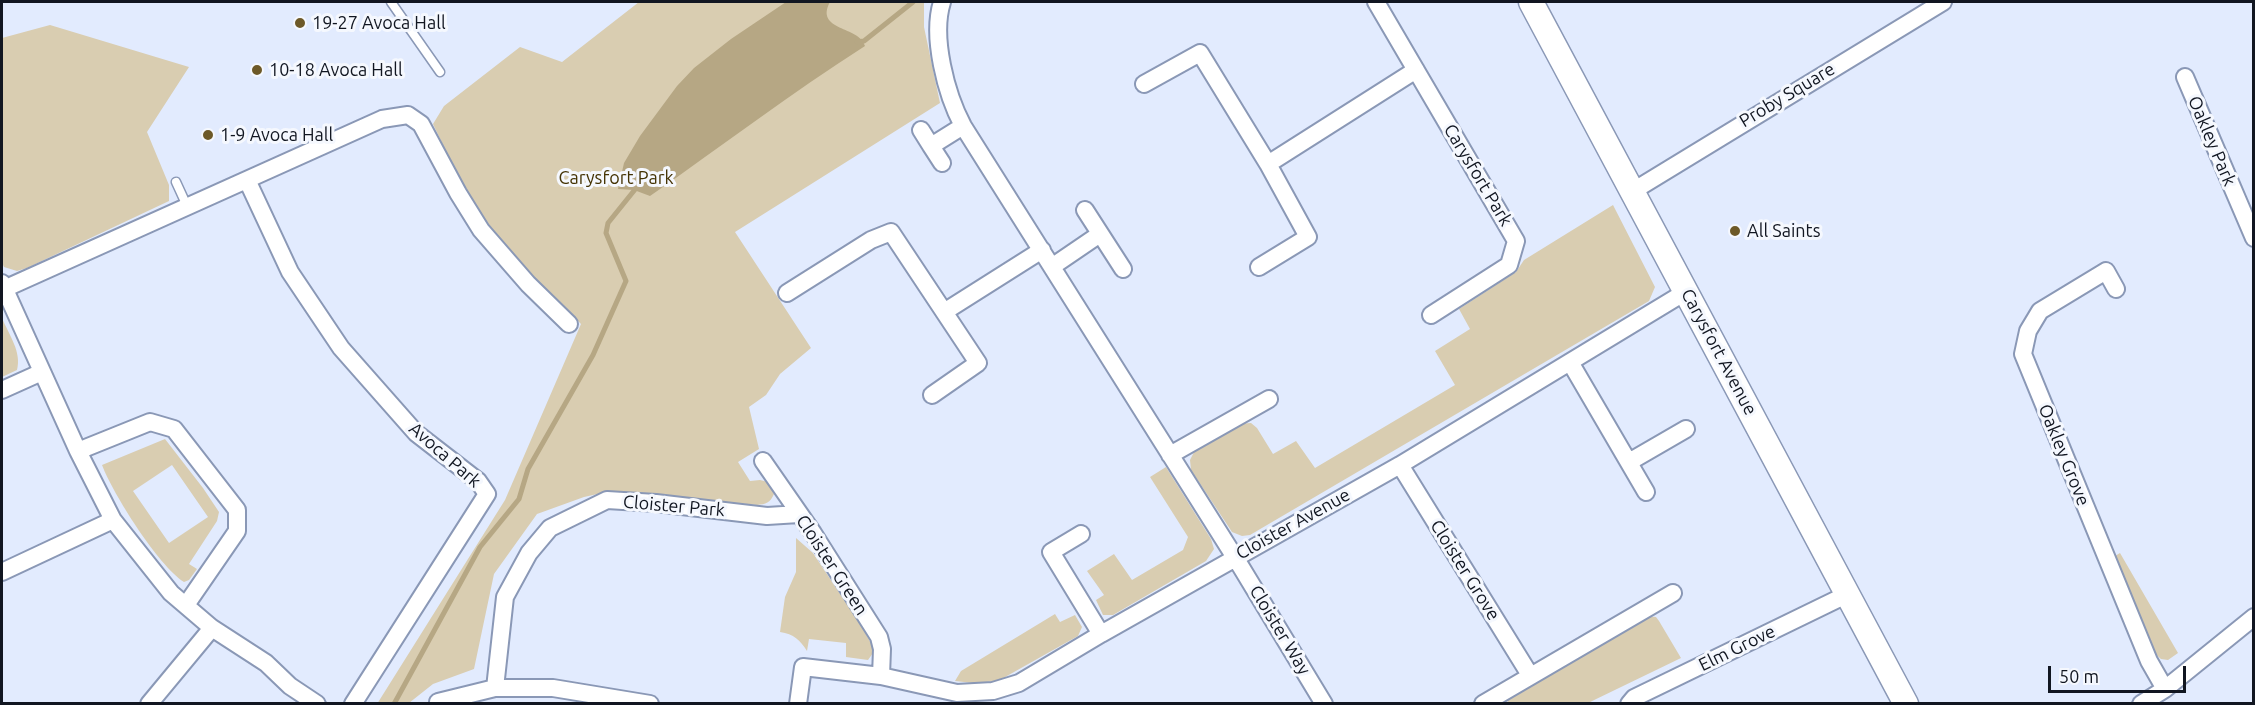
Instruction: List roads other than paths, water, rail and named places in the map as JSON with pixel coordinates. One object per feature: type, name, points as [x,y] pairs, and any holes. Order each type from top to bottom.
[{"type":"main road","name":"Carysfort Avenue","points":[[1532,2],[1906,704]]},
{"type":"street","points":[[942,2],[938,14],[940,53],[957,113],[963,126],[1235,557]]},
{"type":"street","name":"Carysfort Park","points":[[1376,2],[1516,240],[1509,265],[1431,315]]},
{"type":"street","name":"Proby Square","points":[[1633,191],[1943,2]]},
{"type":"street","points":[[1144,84],[1200,53],[1268,164],[1308,237],[1258,267]]},
{"type":"street","points":[[1268,164],[1416,70]]},
{"type":"street","name":"Oakley Park","points":[[2185,77],[2253,238]]},
{"type":"street","points":[[317,704],[290,686],[266,663],[212,628],[171,593],[113,520],[78,451],[3,286],[187,207],[382,119],[408,115],[421,124],[481,230],[528,285],[569,324]]},
{"type":"street","points":[[931,146],[963,126]]},
{"type":"street","points":[[921,130],[942,163]]},
{"type":"street","name":"Avoca Park","points":[[248,180],[290,272],[341,348],[416,433],[478,481],[488,494],[353,704]]},
{"type":"street","points":[[1085,210],[1123,269]]},
{"type":"street","points":[[787,293],[871,240],[891,232],[978,363],[932,395]]},
{"type":"street","points":[[1053,266],[1100,234]]},
{"type":"street","points":[[944,312],[1042,250]]},
{"type":"street","name":"Oakley Grove","points":[[2116,289],[2106,271],[2040,311],[2028,332],[2023,354],[2149,661],[2165,689]]},
{"type":"street","name":"Cloister Avenue","points":[[881,676],[956,698],[1019,683],[1235,557],[1400,465],[1687,291]]},
{"type":"street","points":[[1570,362],[1646,492]]},
{"type":"street","points":[[2,390],[42,372]]},
{"type":"street","points":[[1170,455],[1269,399]]},
{"type":"street","points":[[78,451],[150,422],[174,429],[237,510],[237,531],[186,605]]},
{"type":"street","points":[[1629,462],[1686,429]]},
{"type":"street","name":"Cloister Green","points":[[763,461],[879,637],[882,649],[881,676]]},
{"type":"street","name":"Cloister Grove","points":[[1400,465],[1530,675]]},
{"type":"street","name":"Cloister Park","points":[[495,688],[505,597],[529,553],[550,528],[607,500],[656,503],[767,516],[799,514]]},
{"type":"street","points":[[2,572],[113,520]]},
{"type":"street","points":[[1081,534],[1051,552],[1101,634]]},
{"type":"street","name":"Cloister Way","points":[[1235,557],[1324,704]]},
{"type":"street","points":[[1483,704],[1672,593]]},
{"type":"street","name":"Elm Grove","points":[[1629,704],[1634,698],[1848,594]]},
{"type":"street","points":[[2142,704],[2165,689],[2253,617]]},
{"type":"street","points":[[149,704],[212,628]]},
{"type":"street","points":[[798,704],[802,667],[881,676]]},
{"type":"street","points":[[438,702],[495,688],[553,688],[610,701],[650,704]]},
{"type":"lane","points":[[390,2],[440,72]]},
{"type":"lane","points":[[176,183],[187,207]]},
{"type":"waterway","points":[[857,42],[864,41],[913,2]]},
{"type":"waterway","points":[[394,704],[480,547],[519,499],[528,469],[593,355],[626,281],[606,233],[608,223],[637,187]]},
{"type":"place","name":"19-27 Avoca Hall","points":[[300,23]]},
{"type":"place","name":"10-18 Avoca Hall","points":[[257,70]]},
{"type":"place","name":"1-9 Avoca Hall","points":[[208,135]]},
{"type":"place","name":"All Saints","points":[[1735,231]]}]
